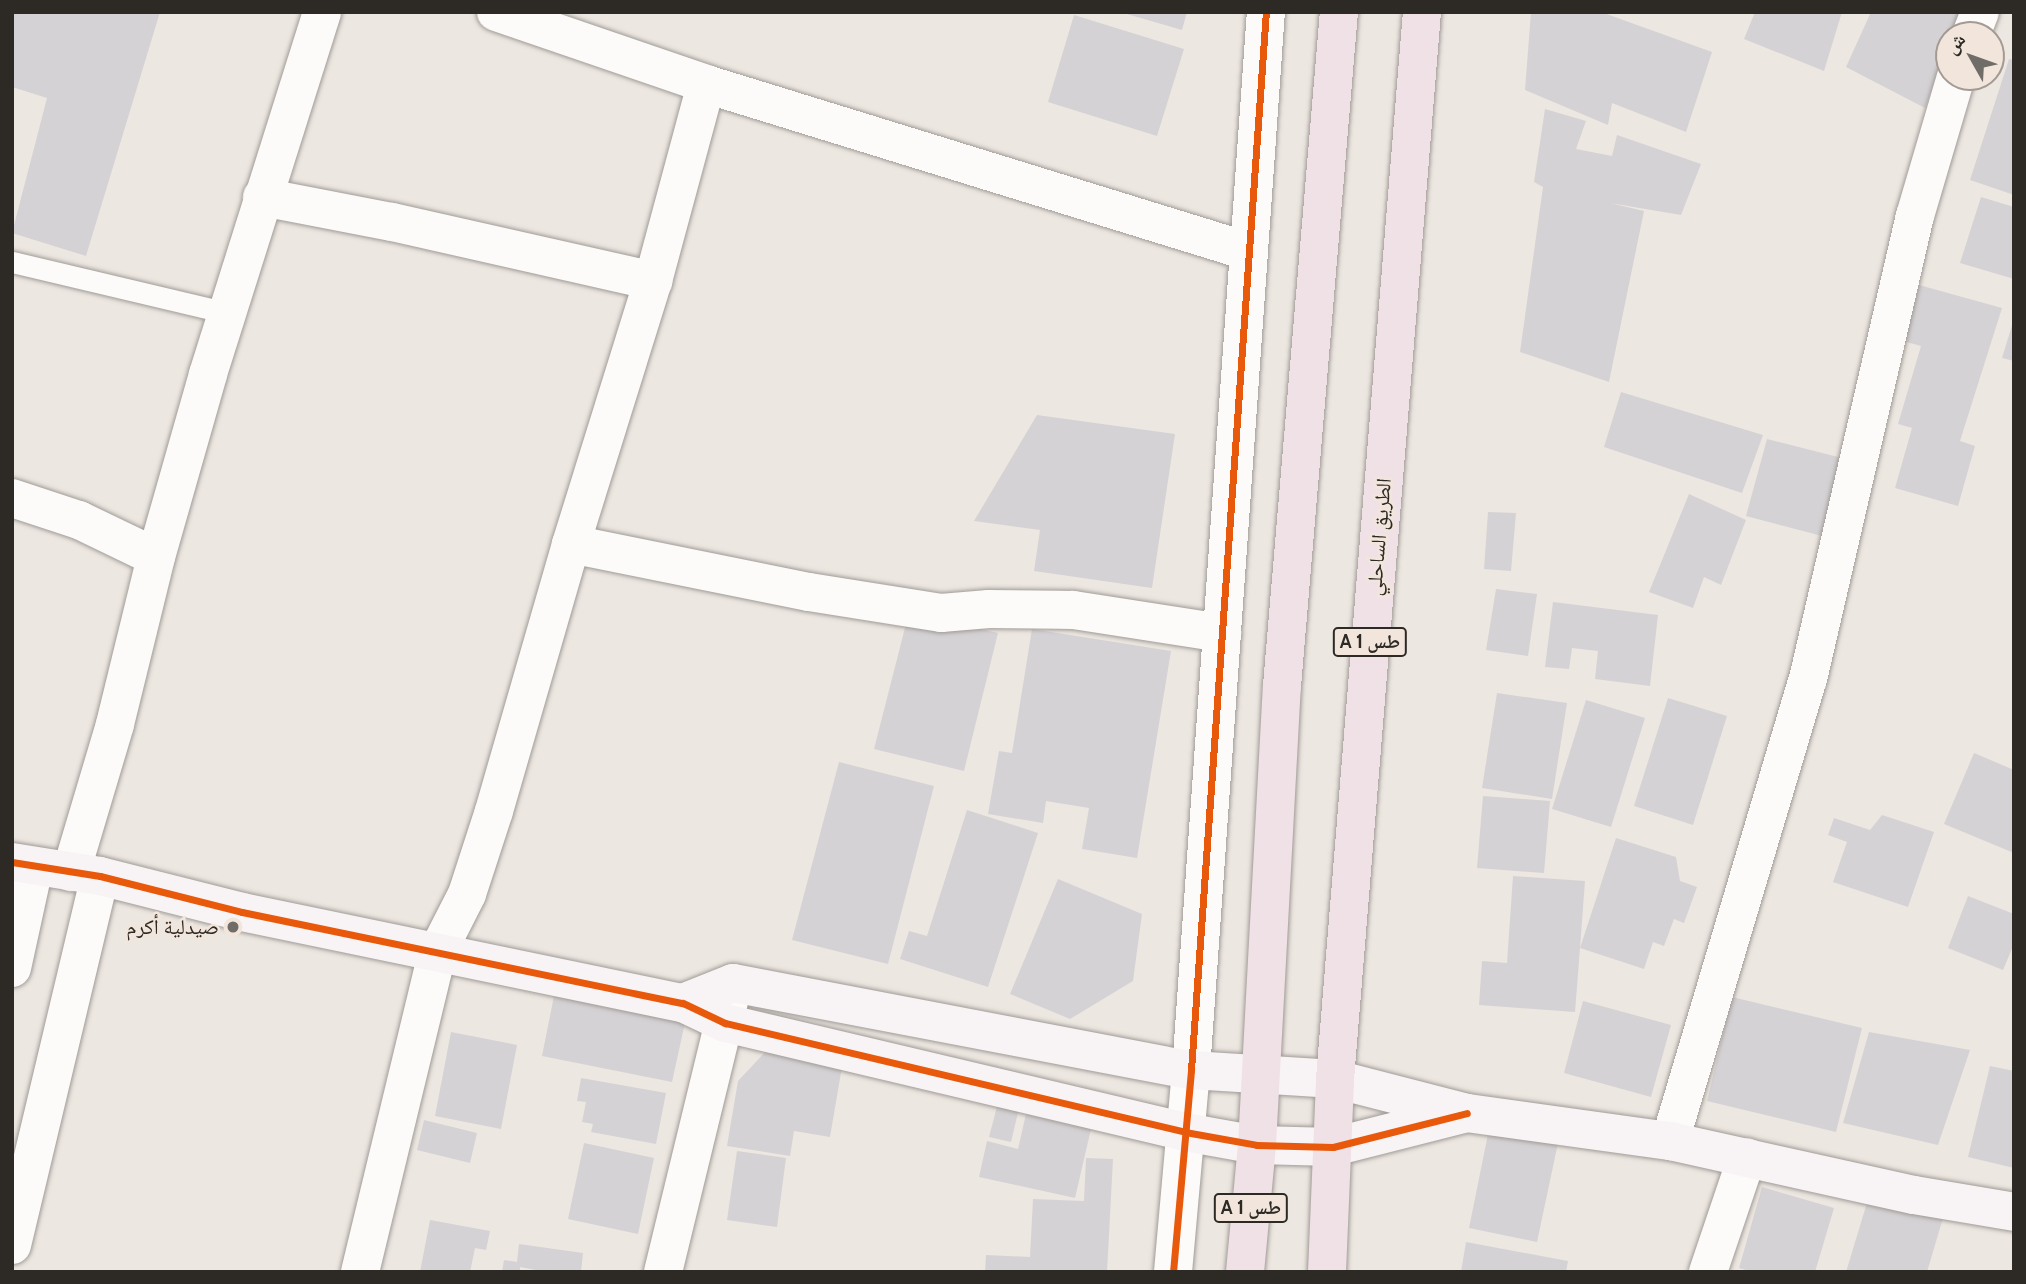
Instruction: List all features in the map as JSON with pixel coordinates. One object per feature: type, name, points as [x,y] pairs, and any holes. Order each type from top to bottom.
[{"type":"highway","name":"A 1 طس","points":[[1245,1272],[1257,1144],[1282,686],[1339,12]]},
{"type":"highway","name":"الطريق الساحلي","points":[[1327,1272],[1335,1079],[1422,12]]},
{"type":"street","points":[[12,968],[115,724],[156,557],[262,197],[322,12]]},
{"type":"street","points":[[496,12],[706,84],[1247,251]]},
{"type":"street","points":[[1173,1272],[1191,1070],[1266,12]]},
{"type":"street","points":[[360,1272],[437,953],[467,894],[571,544],[653,281],[706,84]]},
{"type":"street","points":[[1670,1141],[1808,678],[1915,216],[1952,91]]},
{"type":"street","points":[[262,197],[391,222],[653,281]]},
{"type":"street","points":[[12,498],[79,520],[156,557]]},
{"type":"street","points":[[571,544],[808,592],[941,613],[989,609],[1073,610],[1222,634]]},
{"type":"street","points":[[54,869],[242,912],[683,1003],[725,1023],[1185,1132],[1257,1144],[1333,1147],[1467,1113]]},
{"type":"street","points":[[12,1245],[54,869]]},
{"type":"street","points":[[683,1003],[733,983],[1191,1070],[1335,1079],[1467,1113],[1670,1141],[1914,1195],[2014,1212]]},
{"type":"street","points":[[663,1272],[733,983]]},
{"type":"street","points":[[1708,1272],[1747,1157]]},
{"type":"lane","points":[[12,262],[227,313]]},
{"type":"building","points":[[12,12],[160,12],[86,256],[12,233],[47,98],[12,87]]},
{"type":"building","points":[[1120,12],[1187,12],[1182,30]]},
{"type":"building","points":[[1531,12],[1601,12],[1712,52],[1686,132],[1612,103],[1608,125],[1525,90]]},
{"type":"building","points":[[1755,12],[1842,12],[1824,71],[1744,39]]},
{"type":"building","points":[[1871,12],[1962,12],[1958,21],[1935,21],[1935,82],[1925,108],[1846,67]]},
{"type":"building","points":[[1074,15],[1184,49],[1157,136],[1048,102]]},
{"type":"building","points":[[2009,59],[2014,60],[2014,195],[1970,180],[1999,91],[2005,91],[2005,71]]},
{"type":"building","points":[[1545,109],[1586,121],[1576,149],[1612,156],[1617,135],[1701,164],[1681,215],[1610,203],[1644,211],[1609,382],[1520,352],[1543,187],[1534,182]]},
{"type":"building","points":[[1981,197],[2014,207],[2014,279],[1960,263]]},
{"type":"building","points":[[1919,285],[2002,308],[1960,441],[1975,446],[1958,506],[1895,488],[1912,428],[1898,424],[1921,346],[1903,341]]},
{"type":"building","points":[[2014,322],[2014,361],[2002,358]]},
{"type":"building","points":[[1621,392],[1763,435],[1742,493],[1604,447]]},
{"type":"building","points":[[1037,415],[1175,434],[1152,588],[1034,571],[1040,530],[974,521]]},
{"type":"building","points":[[1767,439],[1846,459],[1826,537],[1746,516]]},
{"type":"building","points":[[1689,494],[1746,520],[1721,585],[1704,577],[1693,608],[1649,592]]},
{"type":"building","points":[[1488,512],[1516,513],[1511,571],[1484,569]]},
{"type":"building","points":[[1496,589],[1537,594],[1528,656],[1486,650]]},
{"type":"building","points":[[1553,602],[1658,615],[1650,686],[1595,679],[1598,651],[1572,648],[1569,669],[1545,667]]},
{"type":"building","points":[[909,612],[998,633],[964,771],[874,749]]},
{"type":"building","points":[[1032,629],[1171,651],[1137,858],[1082,849],[1089,808],[1046,801],[1043,823],[988,814],[999,751],[1012,753]]},
{"type":"building","points":[[1497,693],[1567,703],[1552,799],[1482,788]]},
{"type":"building","points":[[1668,698],[1727,716],[1693,825],[1634,806]]},
{"type":"building","points":[[1586,700],[1645,718],[1611,827],[1552,809]]},
{"type":"building","points":[[1974,753],[2014,770],[2014,853],[1944,824]]},
{"type":"building","points":[[839,762],[934,786],[888,964],[792,940]]},
{"type":"building","points":[[1483,796],[1550,801],[1544,873],[1477,868]]},
{"type":"building","points":[[967,810],[1038,833],[988,987],[900,959],[909,931],[927,936]]},
{"type":"building","points":[[1882,815],[1934,832],[1908,907],[1833,882],[1847,842],[1828,835],[1834,818],[1870,830]]},
{"type":"building","points":[[1616,838],[1676,857],[1680,881],[1697,887],[1684,923],[1674,919],[1664,946],[1653,942],[1644,969],[1580,948]]},
{"type":"building","points":[[1513,876],[1585,881],[1575,1012],[1479,1005],[1482,961],[1507,963]]},
{"type":"building","points":[[1058,879],[1142,914],[1133,981],[1070,1019],[1010,994]]},
{"type":"building","points":[[1968,896],[2014,914],[2014,944],[2003,970],[1948,948]]},
{"type":"building","points":[[555,991],[686,1018],[672,1082],[542,1056]]},
{"type":"building","points":[[1732,997],[1862,1028],[1836,1132],[1707,1101]]},
{"type":"building","points":[[1583,1001],[1671,1025],[1651,1097],[1564,1073]]},
{"type":"building","points":[[451,1032],[517,1045],[501,1129],[435,1116]]},
{"type":"building","points":[[1869,1032],[1970,1050],[1938,1145],[1843,1123]]},
{"type":"building","points":[[769,1048],[843,1061],[830,1137],[794,1131],[790,1156],[727,1146],[738,1081]]},
{"type":"building","points":[[1990,1066],[2014,1071],[2014,1168],[1968,1157]]},
{"type":"building","points":[[581,1078],[666,1093],[656,1144],[591,1132],[593,1124],[582,1122],[586,1102],[577,1101]]},
{"type":"building","points":[[999,1099],[1020,1104],[1011,1142],[989,1137]]},
{"type":"building","points":[[1026,1114],[1091,1129],[1075,1198],[979,1177],[987,1141],[1018,1149]]},
{"type":"building","points":[[424,1120],[477,1133],[470,1163],[417,1150]]},
{"type":"building","points":[[1489,1129],[1558,1143],[1537,1242],[1469,1228]]},
{"type":"building","points":[[584,1143],[654,1158],[638,1234],[568,1219]]},
{"type":"building","points":[[737,1151],[786,1158],[777,1227],[727,1220]]},
{"type":"building","points":[[1086,1158],[1113,1159],[1107,1272],[985,1272],[986,1255],[1030,1257],[1033,1199],[1084,1201]]},
{"type":"building","points":[[1762,1187],[1834,1208],[1815,1272],[1752,1272],[1739,1268]]},
{"type":"building","points":[[1869,1196],[1943,1218],[1927,1272],[1846,1272]]},
{"type":"building","points":[[430,1220],[490,1231],[486,1250],[475,1248],[470,1272],[420,1272]]},
{"type":"building","points":[[1466,1242],[1568,1261],[1566,1272],[1461,1272]]},
{"type":"building","points":[[519,1244],[583,1253],[581,1272],[546,1272],[520,1267],[520,1272],[502,1272],[504,1260],[517,1262]]},
{"type":"cycle path","points":[[1173,1272],[1191,1070],[1266,12]]},
{"type":"cycle path","points":[[12,862],[100,876],[242,912],[683,1003],[725,1023],[1185,1132],[1257,1145],[1333,1147],[1467,1113]]},
{"type":"place","name":"صيدلية أكرم","points":[[233,927]]}]
